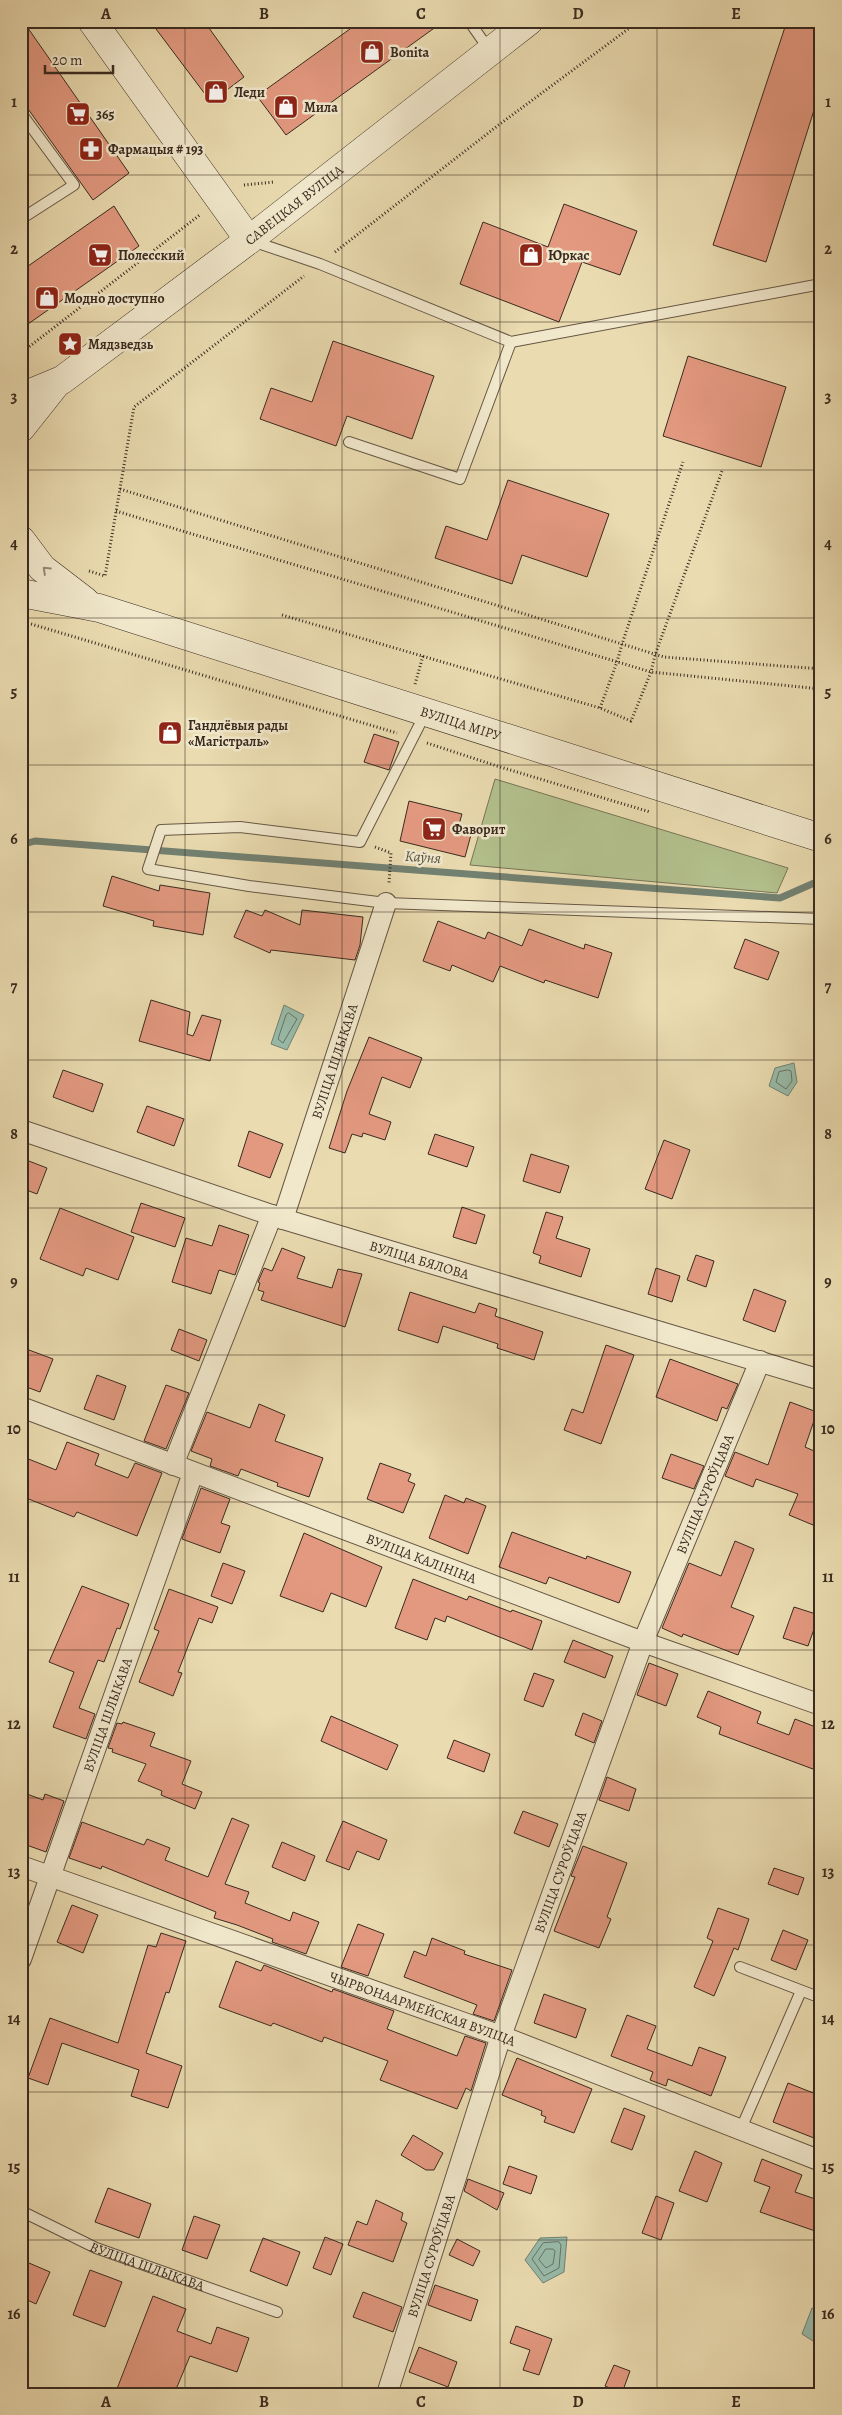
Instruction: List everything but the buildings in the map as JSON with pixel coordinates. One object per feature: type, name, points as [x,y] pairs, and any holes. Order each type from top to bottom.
[{"type":"main road","points":[[92,21],[249,240]]},
{"type":"main road","name":"САВЕЦКАЯ ВУЛІЦА","points":[[21,428],[56,384],[249,240],[530,21]]},
{"type":"main road","name":"САВЕЦКАЯ ВУЛІЦА","points":[[21,397],[56,384]]},
{"type":"main road","name":"ВУЛІЦА МІРУ","points":[[21,540],[42,568],[81,599],[99,608]]},
{"type":"main road","name":"ВУЛІЦА МІРУ","points":[[21,593],[99,608],[809,834]]},
{"type":"street","name":"ВУЛІЦА ШЛЫКАВА","points":[[173,1465],[278,1217],[386,903]]},
{"type":"street","name":"ВУЛІЦА БЯЛОВА","points":[[21,1130],[278,1217],[821,1380]]},
{"type":"street","name":"ВУЛІЦА СУРОЎЦАВА","points":[[387,2394],[501,2036],[643,1642],[760,1361]]},
{"type":"street","name":"ВУЛІЦА КАЛІНІНА","points":[[21,1407],[643,1642],[821,1705]]},
{"type":"street","name":"ВУЛІЦА ШЛЫКАВА","points":[[21,1959],[193,1473]]},
{"type":"street","name":"ЧЫРВОНААРМЕЙСКАЯ ВУЛІЦА","points":[[21,1866],[501,2036],[740,2131],[821,2161]]},
{"type":"lane","points":[[469,21],[491,51]]},
{"type":"lane","points":[[21,113],[74,185],[21,218]]},
{"type":"lane","points":[[249,240],[320,264],[511,342],[821,284]]},
{"type":"lane","points":[[349,442],[460,479],[511,342]]},
{"type":"lane","points":[[426,711],[360,842],[240,827],[161,830],[148,869],[249,886],[386,903],[821,919]]},
{"type":"lane","points":[[740,1967],[821,1998]]},
{"type":"lane","points":[[740,2131],[800,1991]]},
{"type":"lane","name":"ВУЛІЦА ШЛЫКАВА","points":[[21,2212],[96,2248],[277,2312]]},
{"type":"path","points":[[244,185],[274,182]]},
{"type":"path","points":[[21,353],[202,214]]},
{"type":"path","points":[[600,708],[618,662],[622,644],[683,462]]},
{"type":"path","points":[[282,614],[600,708],[631,720],[651,672],[655,655],[722,471]]},
{"type":"path","points":[[120,489],[664,658],[821,669]]},
{"type":"path","points":[[116,511],[651,672],[821,689]]},
{"type":"path","points":[[21,621],[59,632]]},
{"type":"path","points":[[386,903],[391,853]]},
{"type":"green space","points":[[495,779],[788,868],[777,893],[470,865]]},
{"type":"water","points":[[284,1005],[304,1015],[287,1050],[271,1044]]},
{"type":"water","points":[[794,1063],[797,1082],[788,1096],[769,1086],[775,1068]]},
{"type":"water","points":[[567,2237],[564,2272],[543,2283],[525,2260],[540,2238]]},
{"type":"water","points":[[812,2308],[821,2311],[821,2346],[802,2334]]},
{"type":"waterway","name":"Каўня","points":[[21,845],[35,841],[780,898],[821,880]]},
{"type":"place","name":"Bonita","points":[[372,52]]},
{"type":"place","name":"Леди","points":[[216,92]]},
{"type":"place","name":"Мила","points":[[286,107]]},
{"type":"place","name":"365","points":[[78,114]]},
{"type":"place","name":"Фармацыя # 193","points":[[91,149]]},
{"type":"place","name":"Полесский","points":[[100,255]]},
{"type":"place","name":"Юркас","points":[[531,255]]},
{"type":"place","name":"Модно доступно","points":[[47,298]]},
{"type":"place","name":"Мядзведзь","points":[[70,344]]},
{"type":"place","name":"Гандлёвыя рады «Магістраль»","points":[[170,733]]},
{"type":"place","name":"Фаворит","points":[[434,829]]}]
